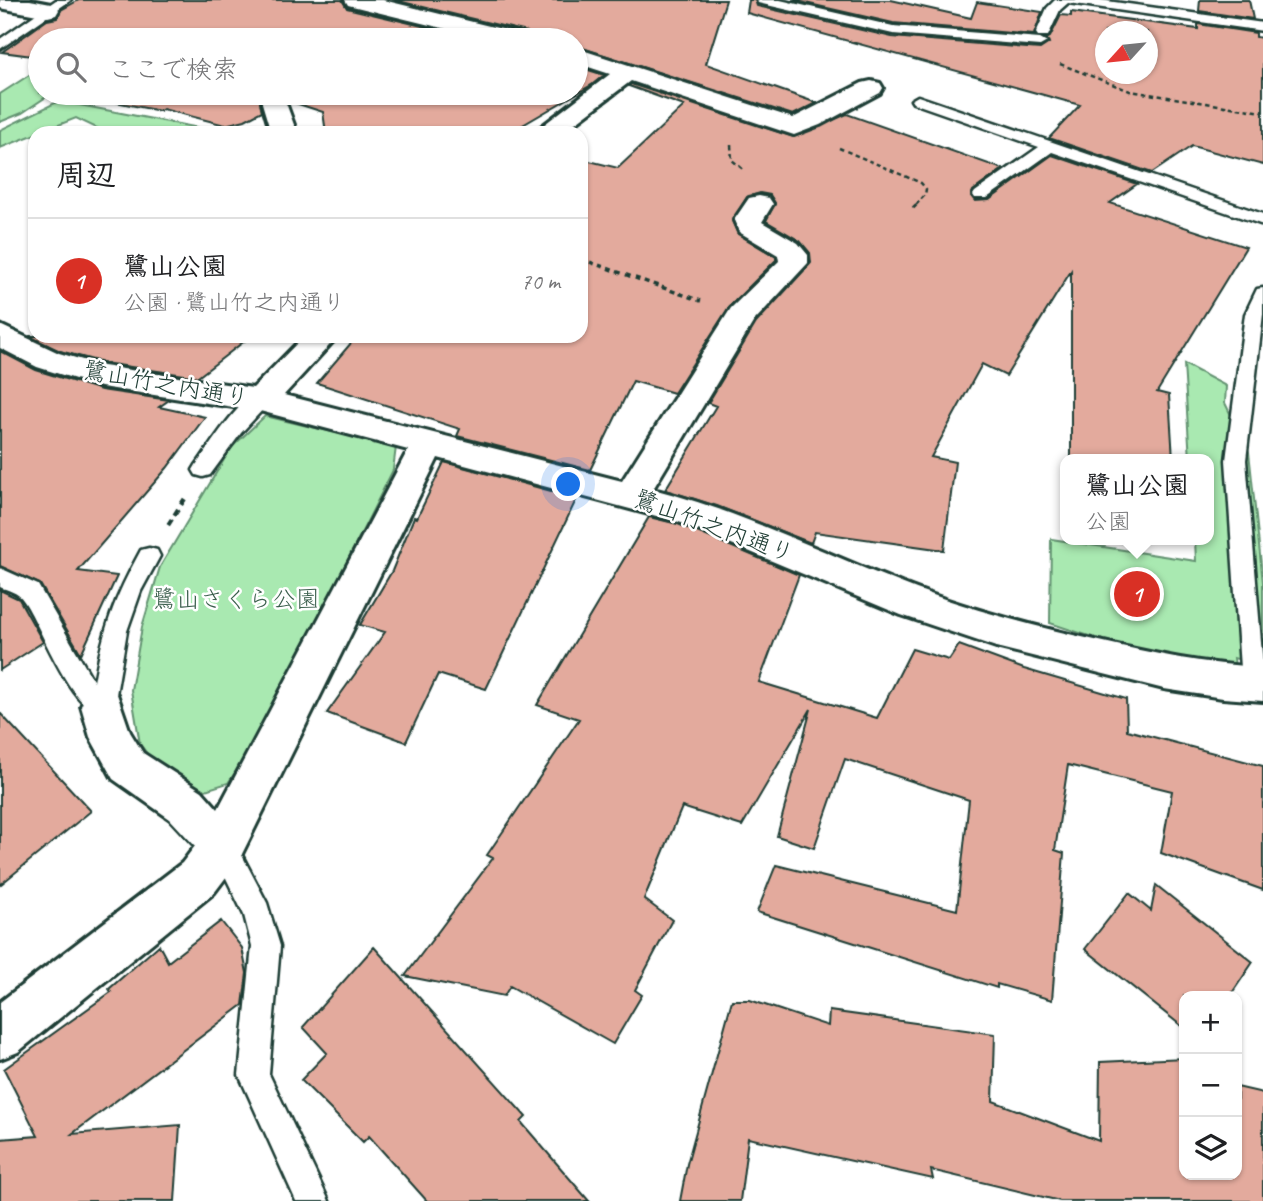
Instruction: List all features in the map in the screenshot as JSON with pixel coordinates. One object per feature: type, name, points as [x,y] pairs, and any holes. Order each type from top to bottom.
[{"type":"street","points":[[356,0],[469,28]]},
{"type":"street","points":[[0,1],[57,5]]},
{"type":"street","points":[[588,59],[794,127],[871,88]]},
{"type":"street","points":[[588,102],[627,73]]},
{"type":"street","points":[[275,105],[282,126]]},
{"type":"street","points":[[555,126],[584,105]]},
{"type":"street","points":[[632,495],[742,315],[793,263],[794,255],[788,249],[749,226],[748,220],[759,204]]},
{"type":"street","name":"鷺山竹之内通り","points":[[0,335],[48,360],[101,376],[260,400],[632,495],[726,524],[889,595],[965,622],[1066,650],[1173,674],[1258,684]]},
{"type":"street","points":[[260,400],[314,343]]},
{"type":"street","points":[[0,1034],[198,878],[223,845],[428,444]]},
{"type":"street","points":[[102,706],[111,737],[128,766],[186,805],[223,845]]},
{"type":"lane","points":[[763,0],[893,30],[1042,37],[1055,3]]},
{"type":"lane","points":[[1072,0],[1263,27]]},
{"type":"lane","points":[[0,44],[57,5]]},
{"type":"lane","points":[[918,100],[1263,220]]},
{"type":"lane","points":[[981,195],[1052,145]]},
{"type":"lane","points":[[1258,684],[1247,631],[1236,460],[1254,314],[1263,293]]},
{"type":"lane","points":[[204,470],[234,428],[260,400]]},
{"type":"lane","points":[[102,706],[115,631],[130,590],[149,556]]},
{"type":"lane","points":[[0,577],[30,591],[80,682],[102,706]]},
{"type":"lane","points":[[223,845],[257,912],[266,946],[254,1075],[313,1201]]},
{"type":"path","points":[[1042,37],[1062,65],[1112,86],[1148,95],[1263,112]]},
{"type":"path","points":[[759,204],[768,192],[767,186],[736,166],[728,152],[730,145],[766,118]]},
{"type":"path","points":[[794,127],[807,136],[915,178],[926,190],[925,195],[913,208]]},
{"type":"path","points":[[588,261],[742,315]]},
{"type":"path","points":[[149,556],[204,470]]},
{"type":"green space","points":[[28,76],[28,105],[34,105],[0,122],[0,94]]},
{"type":"green space","points":[[51,105],[80,105],[188,126],[93,126],[76,118],[56,126],[28,126],[28,137],[0,148],[0,130]]},
{"type":"green space","points":[[1184,364],[1226,386],[1225,403],[1249,452],[1263,583],[1263,666],[1234,658],[1235,667],[1128,649],[1050,623],[1051,539],[1060,540],[1060,545],[1091,545],[1196,561],[1195,545],[1214,545],[1214,454],[1190,454]]},
{"type":"green space","name":"鷺山さくら公園","points":[[265,416],[396,447],[393,470],[257,740],[228,783],[199,792],[154,763],[140,744],[131,690],[142,627],[160,567],[231,448]]},
{"type":"building","points":[[79,0],[342,0],[347,8],[431,28],[36,28],[47,20],[57,18],[61,10]]},
{"type":"building","points":[[394,0],[726,0],[706,64],[817,103],[793,115],[588,50],[588,28],[510,28]]},
{"type":"building","points":[[749,0],[755,0],[757,6],[892,37],[1040,49],[1049,43],[1046,39],[1050,37],[1061,15],[1071,16],[1071,12],[1138,21],[1095,21],[1095,84],[1158,84],[1158,24],[1198,29],[1198,24],[1256,33],[1256,37],[1263,38],[1263,165],[1192,146],[1152,173],[1049,138],[1080,105],[747,13]]},
{"type":"building","points":[[792,0],[891,0],[971,18],[977,2],[1042,12],[1034,35],[893,23]]},
{"type":"building","points":[[1200,0],[1249,0],[1253,19],[1199,11]]},
{"type":"building","points":[[28,34],[28,55],[2,52]]},
{"type":"building","points":[[588,70],[604,75],[588,87]]},
{"type":"building","points":[[631,84],[793,137],[847,114],[1003,169],[973,191],[971,196],[975,201],[989,200],[1052,155],[1137,184],[1110,203],[1246,247],[1157,392],[1169,395],[1173,454],[1071,454],[1071,271],[1006,376],[982,364],[931,457],[955,462],[944,550],[815,532],[811,543],[717,506],[665,490],[716,406],[708,403],[756,323],[811,263],[810,253],[800,241],[766,221],[775,203],[770,195],[760,193],[747,197],[732,221],[738,234],[776,257],[776,260],[729,307],[674,393],[633,381],[590,470],[457,436],[460,429],[317,383],[351,343],[588,343],[588,161],[618,168],[684,106],[629,86]]},
{"type":"building","points":[[130,105],[261,105],[262,111],[245,120],[225,125],[163,109],[160,111]]},
{"type":"building","points":[[301,105],[557,105],[521,126],[325,126],[323,112]]},
{"type":"building","points":[[43,343],[242,343],[198,377],[104,363],[60,351]]},
{"type":"building","points":[[0,351],[36,370],[101,390],[169,400],[159,407],[205,417],[167,468],[78,571],[117,576],[81,654],[40,584],[0,566]]},
{"type":"building","points":[[444,462],[577,498],[486,689],[438,674],[406,742],[327,713],[385,632],[360,625],[392,571],[414,517],[417,518]]},
{"type":"building","points":[[649,517],[678,524],[799,575],[759,682],[877,718],[912,649],[949,660],[959,645],[1024,669],[1126,699],[1127,730],[1263,766],[1263,890],[1161,853],[1172,791],[1068,765],[1055,850],[1064,853],[1052,1000],[997,984],[997,988],[757,912],[776,865],[957,910],[969,800],[845,759],[814,848],[777,836],[811,709],[742,826],[682,807],[644,899],[672,920],[635,990],[642,995],[613,1044],[510,986],[504,996],[405,976],[493,858],[487,855],[579,719],[537,705]]},
{"type":"building","points":[[0,590],[19,599],[43,642],[0,670]]},
{"type":"building","points":[[0,713],[91,811],[0,885]]},
{"type":"building","points":[[1156,885],[1253,962],[1233,991],[1179,991],[1179,1024],[1085,949],[1129,893],[1151,911]]},
{"type":"building","points":[[221,921],[242,948],[247,973],[243,1005],[72,1134],[180,1125],[175,1201],[0,1201],[0,1139],[38,1136],[4,1069],[111,992],[109,989],[159,945],[168,962]]},
{"type":"building","points":[[374,947],[526,1117],[521,1122],[589,1201],[427,1201],[369,1136],[363,1142],[301,1080],[327,1053],[303,1027]]},
{"type":"building","points":[[732,1000],[750,1000],[828,1026],[829,1011],[995,1034],[993,1101],[1099,1141],[1100,1062],[1179,1058],[1179,1180],[1242,1180],[1242,1088],[1263,1093],[1263,1201],[1060,1201],[931,1170],[933,1179],[748,1138],[740,1201],[680,1201],[687,1164]]},
{"type":"place","name":"鷺山公園","points":[[1137,594]]}]
